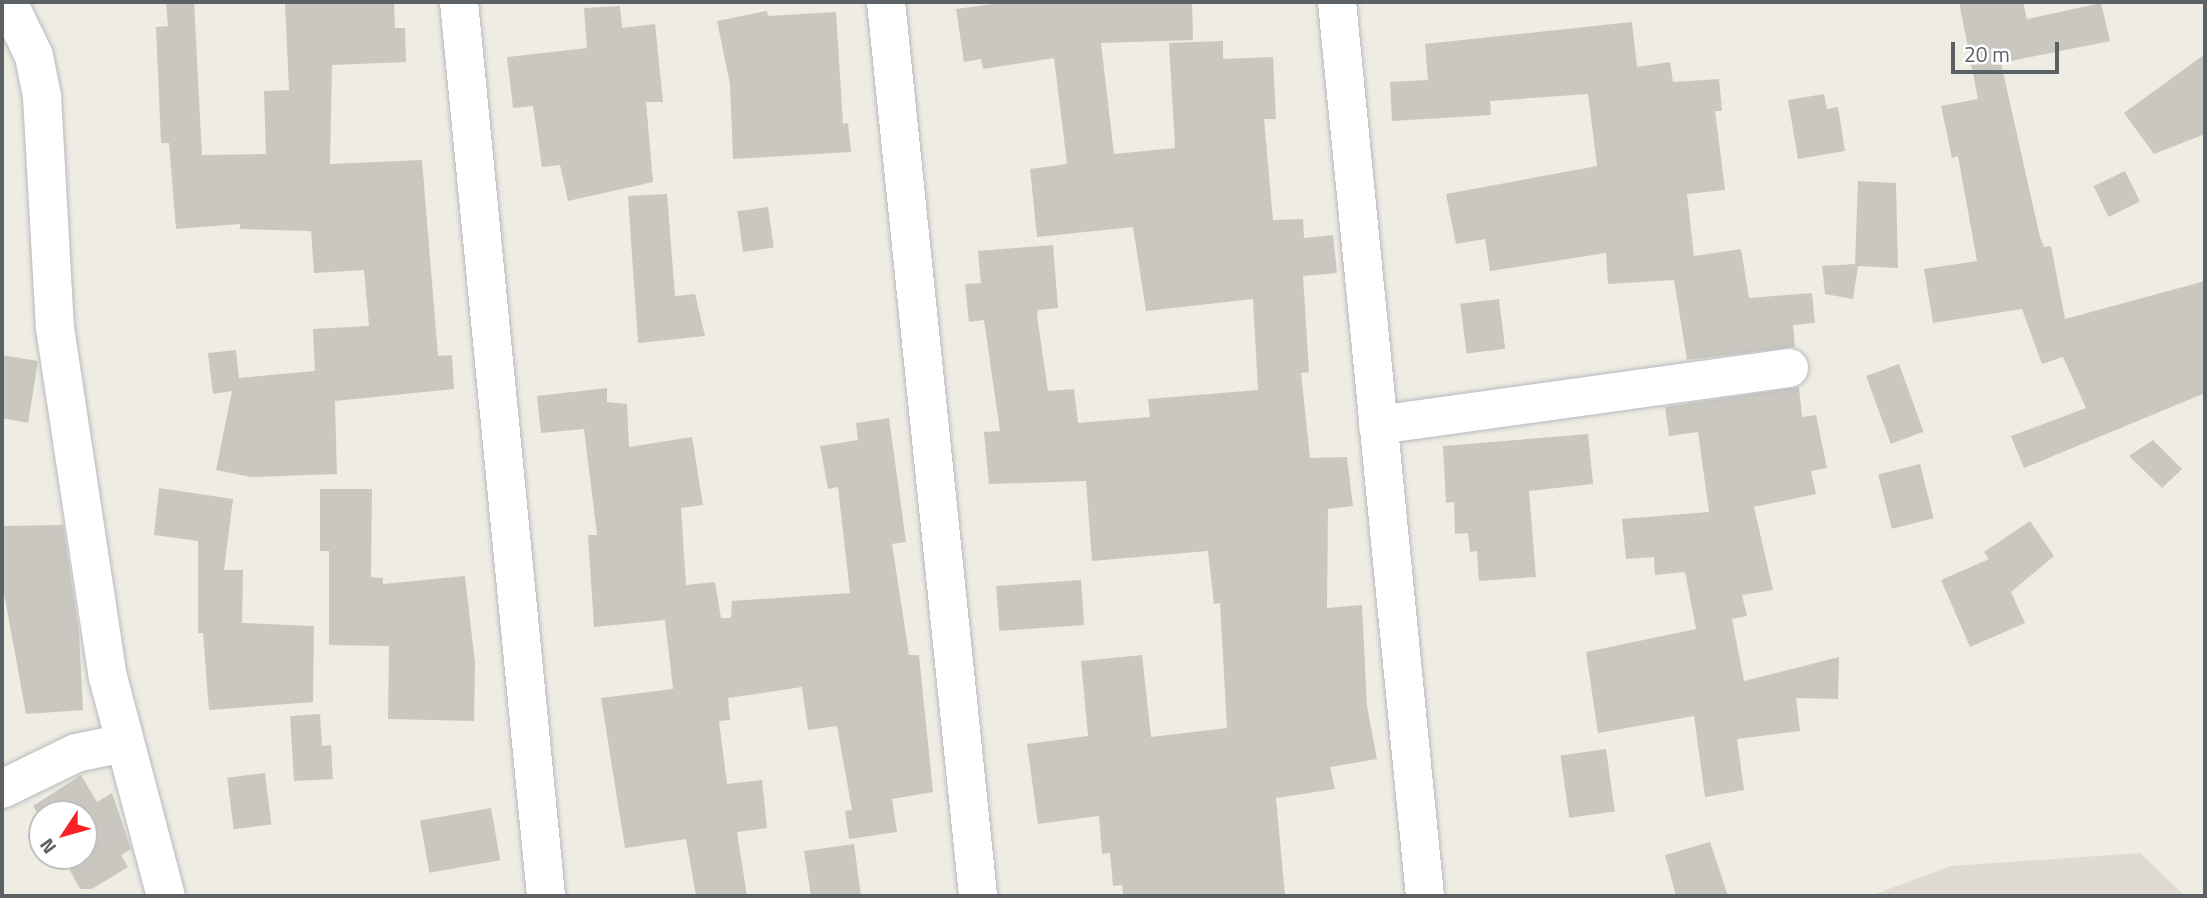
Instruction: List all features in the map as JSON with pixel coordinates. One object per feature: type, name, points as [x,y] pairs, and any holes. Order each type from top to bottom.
[{"type":"street","points":[[8,2],[34,56],[42,96],[55,328],[108,677],[166,896]]},
{"type":"street","points":[[459,2],[546,896]]},
{"type":"street","points":[[886,2],[978,896]]},
{"type":"street","points":[[1337,2],[1425,896]]},
{"type":"street","points":[[1378,425],[1789,368]]},
{"type":"street","points":[[2,789],[76,753],[124,743]]},
{"type":"shaded area","points":[[2140,853],[2185,896],[1870,896],[1951,866]]},
{"type":"building","points":[[194,2],[202,155],[266,154],[264,91],[289,90],[285,3],[394,2],[395,28],[405,28],[406,62],[332,65],[330,164],[422,160],[438,356],[452,355],[454,389],[335,401],[337,474],[251,477],[216,470],[232,391],[213,394],[208,353],[236,350],[239,378],[315,371],[313,329],[369,326],[364,270],[314,273],[311,231],[240,229],[240,224],[176,229],[169,143],[161,143],[156,27],[168,26],[166,3]]},
{"type":"building","points":[[1008,2],[1192,2],[1193,40],[1101,43],[1114,154],[1175,148],[1169,43],[1223,41],[1223,59],[1273,57],[1276,119],[1264,119],[1273,220],[1303,219],[1304,238],[1333,235],[1337,273],[1303,276],[1309,372],[1301,373],[1310,458],[1347,457],[1353,506],[1328,509],[1327,608],[1362,605],[1367,706],[1377,759],[1330,767],[1335,789],[1276,798],[1285,896],[1123,896],[1122,885],[1113,886],[1110,853],[1102,854],[1099,816],[1038,824],[1027,744],[1088,736],[1081,661],[1142,655],[1151,737],[1227,728],[1220,603],[1214,604],[1208,551],[1092,561],[1086,481],[989,484],[984,432],[1000,431],[984,320],[969,322],[965,284],[981,283],[978,251],[1053,245],[1058,308],[1038,310],[1037,316],[1048,391],[1074,389],[1078,423],[1150,417],[1148,399],[1258,390],[1253,299],[1146,311],[1133,227],[1037,237],[1030,169],[1067,164],[1054,58],[983,69],[981,59],[964,62],[956,9]]},
{"type":"building","points":[[1959,2],[2023,2],[2027,19],[2101,3],[2110,41],[2001,63],[2040,237],[2044,247],[2051,246],[2065,319],[2205,281],[2205,393],[2024,468],[2011,436],[2086,408],[2063,357],[2042,364],[2022,309],[1933,323],[1924,269],[1977,261],[1958,156],[1952,158],[1941,106],[1978,99]]},
{"type":"building","points":[[620,6],[622,28],[655,24],[663,102],[646,102],[653,182],[568,201],[560,165],[542,167],[533,106],[513,108],[507,57],[587,48],[584,8]]},
{"type":"building","points":[[767,11],[768,16],[836,12],[843,124],[848,123],[851,152],[733,159],[730,84],[717,21]]},
{"type":"building","points":[[1632,22],[1637,67],[1670,62],[1673,82],[1719,79],[1722,111],[1715,111],[1725,190],[1687,194],[1694,256],[1741,249],[1749,298],[1812,293],[1815,323],[1793,325],[1795,347],[1687,360],[1674,280],[1608,284],[1606,253],[1490,271],[1485,239],[1456,244],[1446,194],[1597,166],[1588,94],[1490,101],[1491,115],[1392,121],[1390,82],[1428,80],[1425,44]]},
{"type":"building","points":[[2205,54],[2205,134],[2154,154],[2124,113]]},
{"type":"building","points":[[1824,94],[1827,109],[1838,107],[1845,151],[1798,159],[1788,100]]},
{"type":"building","points":[[2125,171],[2140,202],[2108,217],[2094,186]]},
{"type":"building","points":[[1858,181],[1896,183],[1898,268],[1858,266],[1853,299],[1825,294],[1822,266],[1855,264]]},
{"type":"building","points":[[667,194],[675,296],[695,294],[705,336],[638,343],[628,196]]},
{"type":"building","points":[[768,207],[774,248],[743,252],[737,211]]},
{"type":"building","points":[[1499,299],[1505,349],[1466,353],[1460,304]]},
{"type":"building","points":[[2,355],[38,361],[28,423],[2,418]]},
{"type":"building","points":[[1899,364],[1924,432],[1891,444],[1866,376]]},
{"type":"building","points":[[1799,387],[1802,417],[1816,415],[1827,468],[1811,471],[1816,494],[1754,507],[1773,590],[1742,595],[1747,616],[1732,619],[1744,681],[1839,657],[1838,699],[1796,698],[1800,731],[1737,739],[1744,790],[1705,797],[1694,716],[1598,733],[1586,652],[1696,629],[1685,572],[1655,575],[1654,557],[1626,559],[1622,519],[1709,512],[1698,432],[1669,436],[1665,407]]},
{"type":"building","points":[[607,388],[607,402],[627,404],[629,447],[692,437],[703,505],[681,508],[686,585],[715,582],[721,618],[731,618],[732,601],[850,593],[838,487],[828,489],[820,446],[858,440],[856,423],[889,418],[906,542],[892,544],[909,655],[919,655],[933,792],[892,799],[897,832],[849,839],[845,811],[852,810],[837,726],[808,730],[802,687],[728,698],[730,720],[719,721],[727,784],[762,780],[767,828],[737,832],[747,896],[696,896],[686,839],[625,848],[601,698],[673,689],[665,620],[594,627],[588,535],[597,535],[584,429],[541,433],[537,396]]},
{"type":"building","points":[[1588,434],[1593,484],[1529,491],[1536,577],[1479,581],[1477,551],[1470,552],[1468,533],[1455,534],[1454,502],[1446,503],[1443,446]]},
{"type":"building","points":[[2153,440],[2182,469],[2162,488],[2129,456]]},
{"type":"building","points":[[1920,464],[1934,518],[1892,529],[1878,474]]},
{"type":"building","points":[[159,488],[233,499],[224,570],[243,570],[242,623],[314,626],[313,702],[209,710],[203,633],[198,633],[198,541],[154,535]]},
{"type":"building","points":[[320,489],[372,489],[371,577],[383,578],[383,584],[465,576],[475,663],[474,721],[388,719],[389,646],[329,645],[329,551],[320,551]]},
{"type":"building","points":[[2030,521],[2054,556],[2011,592],[2025,623],[1970,647],[1941,580],[1989,559],[1984,552]]},
{"type":"building","points":[[63,525],[79,632],[83,710],[26,714],[2,582],[2,526]]},
{"type":"building","points":[[1081,580],[1084,625],[999,631],[996,586]]},
{"type":"building","points":[[320,714],[322,746],[331,745],[333,779],[294,781],[290,716]]},
{"type":"building","points":[[1606,749],[1615,811],[1569,818],[1560,755]]},
{"type":"building","points":[[265,773],[271,825],[234,829],[227,778]]},
{"type":"building","points":[[81,775],[96,800],[42,800]]},
{"type":"building","points":[[112,793],[131,849],[121,855],[128,867],[92,889],[80,889],[70,870],[98,870],[98,801]]},
{"type":"building","points":[[491,808],[500,860],[429,873],[420,821]]},
{"type":"building","points":[[1710,842],[1728,896],[1676,896],[1665,855]]},
{"type":"building","points":[[854,844],[861,896],[811,896],[804,851]]}]
